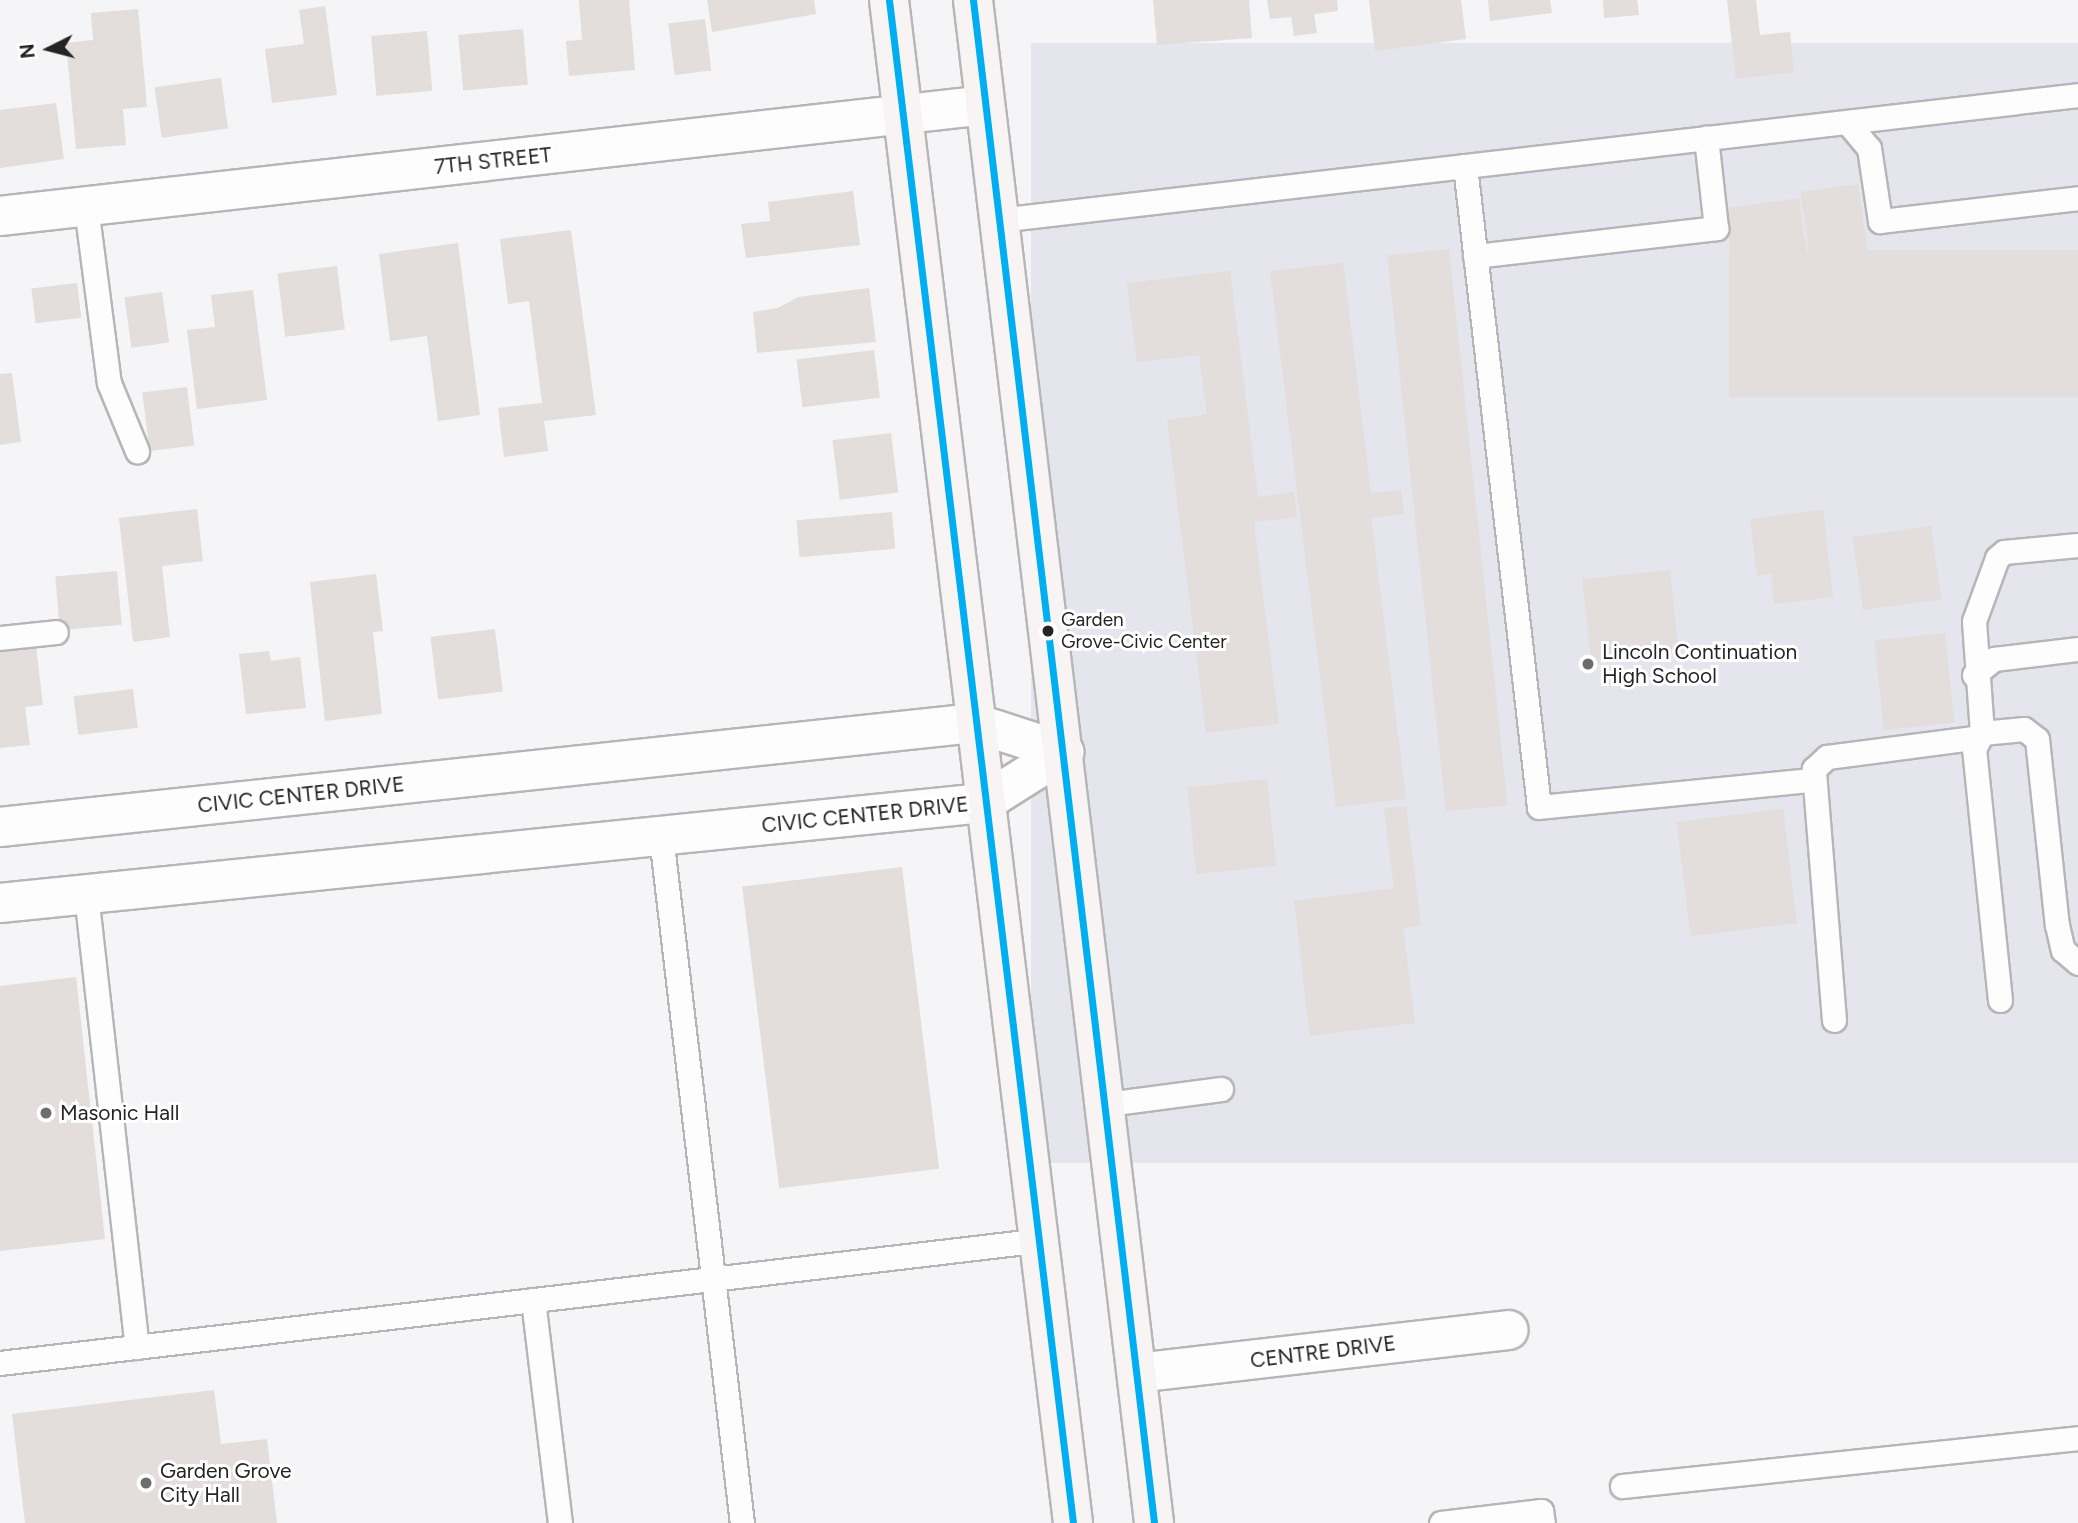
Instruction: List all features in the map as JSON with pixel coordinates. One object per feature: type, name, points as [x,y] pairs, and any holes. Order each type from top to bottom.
[{"type":"main road","points":[[889,0],[1034,1241],[1073,1523]]},
{"type":"main road","points":[[973,0],[1107,1104],[1154,1523]]},
{"type":"street","name":"7TH STREET","points":[[0,216],[985,105]]},
{"type":"street","name":"CIVIC CENTER DRIVE","points":[[0,827],[975,723],[1064,752]]},
{"type":"street","name":"CIVIC CENTER DRIVE","points":[[0,903],[983,803],[1064,752]]},
{"type":"street","name":"CENTRE DRIVE","points":[[1137,1373],[1509,1330]]},
{"type":"lane","points":[[998,220],[2078,94]]},
{"type":"lane","points":[[1847,122],[1869,148],[1880,221],[2078,198]]},
{"type":"lane","points":[[1475,256],[1716,228],[1706,138]]},
{"type":"lane","points":[[1465,166],[1539,807],[1810,780]]},
{"type":"lane","points":[[86,206],[108,383],[137,450]]},
{"type":"lane","points":[[2000,1000],[1978,735],[1973,621],[1997,558],[2004,552],[2078,545]]},
{"type":"lane","points":[[0,638],[56,632]]},
{"type":"lane","points":[[1974,675],[1994,659],[2078,649]]},
{"type":"lane","points":[[1834,1020],[1810,780],[1827,757],[2024,729],[2036,739],[2057,925],[2063,950],[2078,963]]},
{"type":"lane","points":[[661,836],[742,1523]]},
{"type":"lane","points":[[86,894],[137,1347]]},
{"type":"lane","points":[[1107,1104],[1221,1089]]},
{"type":"lane","points":[[0,1363],[1034,1241]]},
{"type":"lane","points":[[533,1300],[560,1523]]},
{"type":"lane","points":[[1622,1486],[2078,1438]]},
{"type":"lane","points":[[1441,1523],[1541,1511],[1543,1523]]},
{"type":"shaded area","name":"Lincoln Continuation High School","points":[[1031,43],[2078,43],[2078,1163],[1031,1163]]},
{"type":"building","points":[[579,0],[629,0],[635,70],[569,76],[566,41],[582,40]]},
{"type":"building","points":[[707,0],[814,0],[816,14],[712,32]]},
{"type":"building","points":[[1153,0],[1249,0],[1252,38],[1157,45]]},
{"type":"building","points":[[1267,0],[1337,0],[1338,11],[1314,14],[1317,33],[1294,36],[1291,17],[1270,19]]},
{"type":"building","points":[[1369,0],[1461,0],[1466,39],[1375,51]]},
{"type":"building","points":[[1488,0],[1550,0],[1552,13],[1490,21]]},
{"type":"building","points":[[1603,0],[1637,0],[1639,15],[1604,18]]},
{"type":"building","points":[[1727,0],[1756,0],[1760,35],[1790,32],[1794,72],[1736,79]]},
{"type":"building","points":[[325,6],[337,95],[272,103],[265,49],[304,44],[299,10]]},
{"type":"building","points":[[138,9],[147,107],[123,109],[126,145],[76,149],[66,43],[93,40],[91,13]]},
{"type":"building","points":[[705,19],[711,71],[675,75],[668,24]]},
{"type":"building","points":[[523,29],[528,85],[463,90],[458,35]]},
{"type":"building","points":[[427,31],[432,91],[376,96],[371,36]]},
{"type":"building","points":[[221,78],[228,129],[162,138],[155,87]]},
{"type":"building","points":[[56,103],[64,159],[0,168],[0,110]]},
{"type":"building","points":[[1858,184],[1868,258],[1811,266],[1801,192]]},
{"type":"building","points":[[853,191],[860,245],[746,258],[741,224],[770,221],[768,202]]},
{"type":"building","points":[[1799,198],[1807,253],[1733,264],[1725,208]]},
{"type":"building","points":[[571,230],[596,415],[544,421],[548,451],[504,457],[498,408],[542,403],[529,301],[508,304],[500,239]]},
{"type":"building","points":[[458,243],[480,415],[438,421],[427,336],[390,341],[379,254]]},
{"type":"building","points":[[1449,249],[1507,805],[1446,811],[1387,255]]},
{"type":"building","points":[[1729,250],[2078,250],[2078,397],[1729,397]]},
{"type":"building","points":[[1343,263],[1371,493],[1401,490],[1404,514],[1371,518],[1406,799],[1336,807],[1270,271]]},
{"type":"building","points":[[337,266],[345,330],[285,337],[277,273]]},
{"type":"building","points":[[1230,271],[1258,497],[1294,492],[1297,517],[1254,522],[1279,724],[1206,733],[1167,420],[1207,414],[1199,355],[1137,362],[1127,283]]},
{"type":"building","points":[[77,283],[81,318],[36,323],[31,289]]},
{"type":"building","points":[[869,288],[876,342],[757,353],[753,312],[778,308],[798,297]]},
{"type":"building","points":[[253,290],[267,400],[197,409],[187,330],[215,327],[211,295]]},
{"type":"building","points":[[162,292],[169,343],[131,348],[124,297]]},
{"type":"building","points":[[874,350],[880,398],[802,407],[797,360]]},
{"type":"building","points":[[12,373],[21,442],[0,445],[0,374]]},
{"type":"building","points":[[187,387],[194,446],[150,451],[142,392]]},
{"type":"building","points":[[891,433],[898,493],[840,500],[832,440]]},
{"type":"building","points":[[197,509],[203,561],[162,566],[170,637],[133,642],[119,518]]},
{"type":"building","points":[[1823,510],[1833,597],[1774,604],[1771,574],[1757,576],[1750,519]]},
{"type":"building","points":[[892,512],[895,549],[800,557],[796,520]]},
{"type":"building","points":[[1931,526],[1941,599],[1863,610],[1853,537]]},
{"type":"building","points":[[1670,570],[1679,654],[1591,663],[1582,579]]},
{"type":"building","points":[[117,571],[122,625],[60,630],[55,576]]},
{"type":"building","points":[[376,574],[383,631],[373,632],[382,714],[325,721],[310,582]]},
{"type":"building","points":[[495,629],[503,692],[438,699],[430,637]]},
{"type":"building","points":[[1945,633],[1954,723],[1884,730],[1874,640]]},
{"type":"building","points":[[36,647],[43,705],[25,707],[30,745],[0,748],[0,652]]},
{"type":"building","points":[[269,651],[271,661],[300,657],[306,708],[246,714],[239,654]]},
{"type":"building","points":[[133,689],[138,728],[78,735],[73,696]]},
{"type":"building","points":[[1267,779],[1276,866],[1197,874],[1187,787]]},
{"type":"building","points":[[1406,806],[1421,926],[1403,928],[1415,1023],[1310,1036],[1294,901],[1394,888],[1384,808]]},
{"type":"building","points":[[1783,809],[1797,923],[1691,936],[1677,822]]},
{"type":"building","points":[[902,867],[939,1169],[779,1188],[742,887]]},
{"type":"building","name":"Masonic Hall","points":[[76,977],[105,1239],[0,1251],[0,986]]},
{"type":"building","name":"Garden Grove City Hall","points":[[214,1390],[221,1444],[267,1439],[277,1523],[25,1523],[12,1414]]},
{"type":"transit line","points":[[889,0],[1073,1523]]},
{"type":"transit line","points":[[973,0],[1154,1523]]},
{"type":"place","name":"Garden Grove-Civic Center","points":[[1048,631]]},
{"type":"place","name":"Lincoln Continuation High School","points":[[1588,664]]},
{"type":"place","name":"Masonic Hall","points":[[46,1113]]},
{"type":"place","name":"Garden Grove City Hall","points":[[146,1483]]}]
